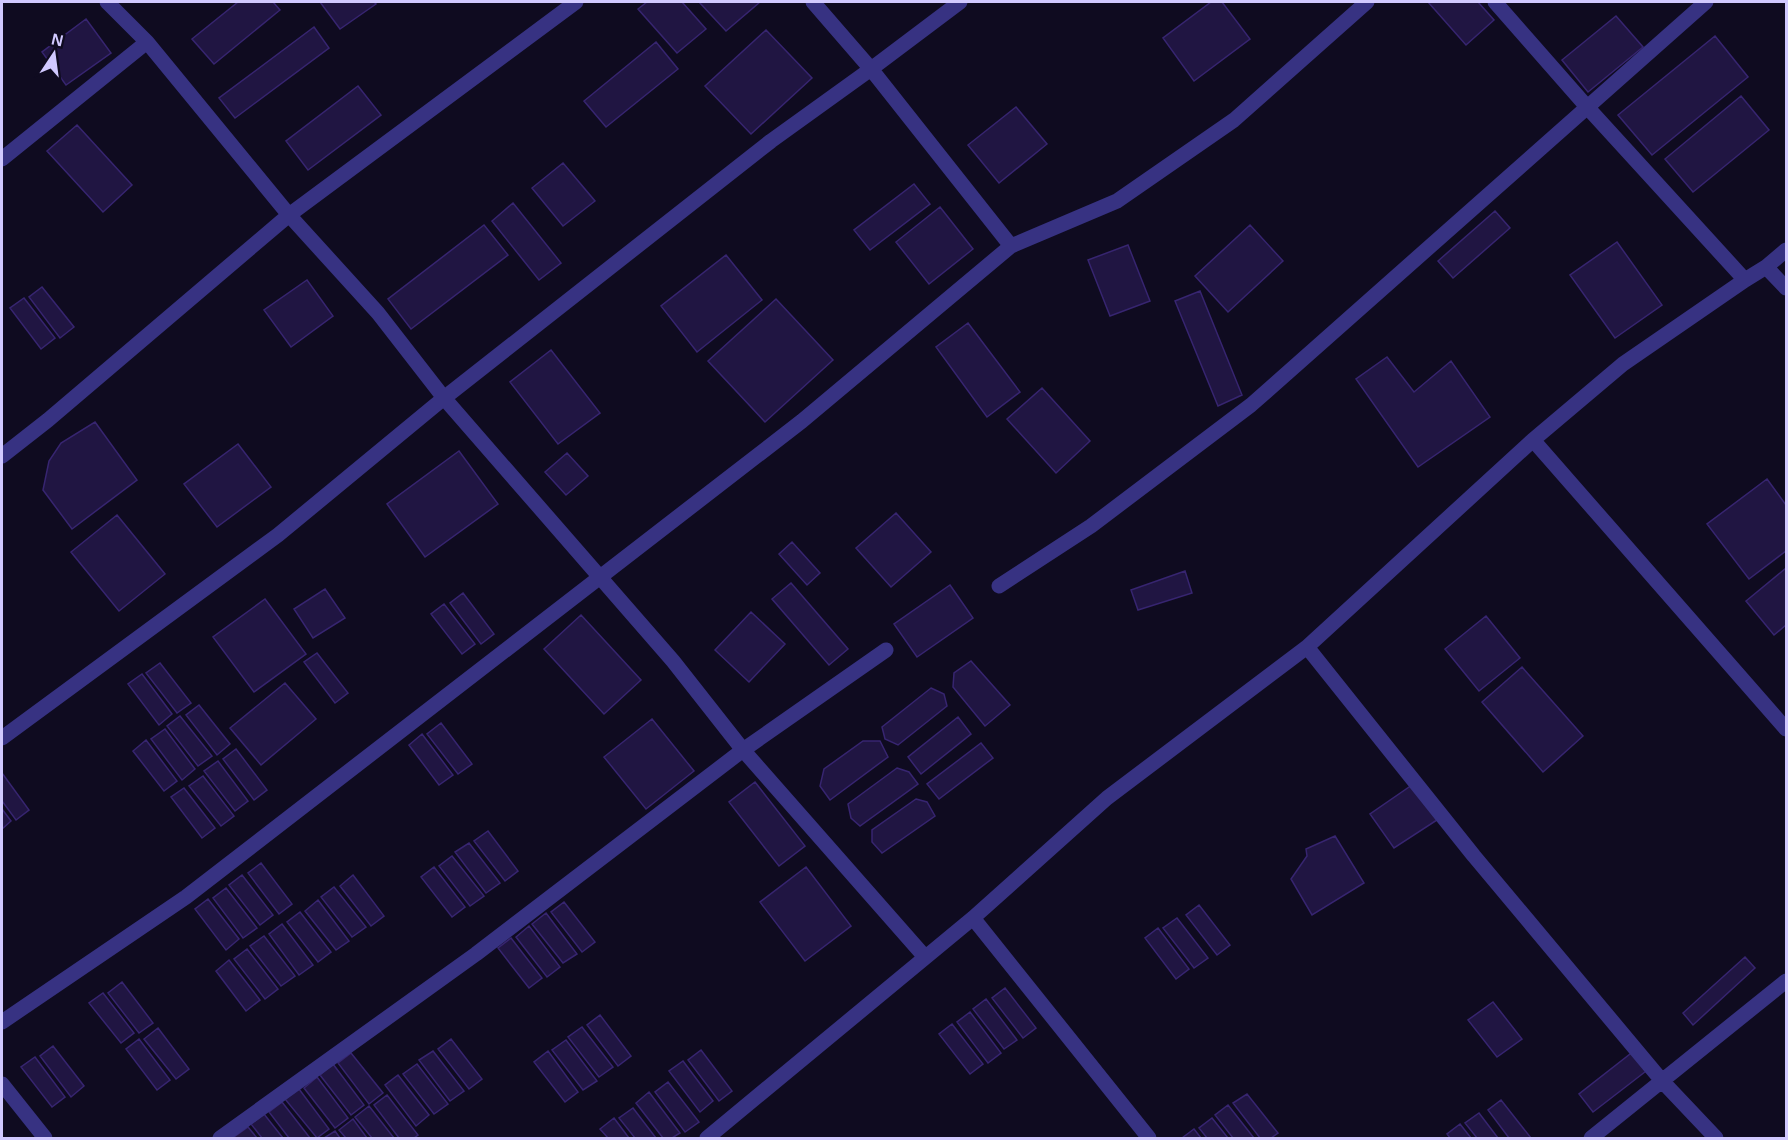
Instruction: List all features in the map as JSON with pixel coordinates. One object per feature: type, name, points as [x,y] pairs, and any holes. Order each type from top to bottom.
[{"type":"street","points":[[107,2],[147,42],[290,215],[378,313],[444,398],[673,661],[743,750],[926,957]]},
{"type":"street","points":[[2,456],[290,215],[576,2]]},
{"type":"street","points":[[813,2],[872,69],[1011,246]]},
{"type":"street","points":[[2,738],[278,535],[444,398],[771,141],[872,69],[960,2]]},
{"type":"street","points":[[2,1022],[186,897],[802,421],[1011,246],[1117,201],[1225,127],[1367,2]]},
{"type":"street","points":[[1495,2],[1745,280]]},
{"type":"street","points":[[999,586],[1091,526],[1251,405],[1706,2]]},
{"type":"street","points":[[2,159],[147,42]]},
{"type":"street","points":[[707,1138],[973,918],[1107,798],[1307,647],[1533,440],[1623,364],[1766,267],[1786,250]]},
{"type":"street","points":[[1766,267],[1786,288]]},
{"type":"street","points":[[1533,440],[1786,729]]},
{"type":"street","points":[[1307,647],[1474,856],[1663,1082],[1716,1138]]},
{"type":"street","points":[[220,1138],[476,954],[743,750],[886,650]]},
{"type":"street","points":[[973,918],[1149,1138]]},
{"type":"street","points":[[1591,1138],[1786,981]]},
{"type":"street","points":[[4,1093],[45,1138]]},
{"type":"building","points":[[238,2],[273,2],[280,10],[214,64],[192,39]]},
{"type":"building","points":[[320,2],[374,2],[376,4],[340,29]]},
{"type":"building","points":[[647,2],[682,2],[706,29],[677,53],[638,9]]},
{"type":"building","points":[[699,2],[760,2],[726,31]]},
{"type":"building","points":[[1211,2],[1222,2],[1250,39],[1194,81],[1163,38]]},
{"type":"building","points":[[1428,2],[1478,2],[1494,20],[1466,45]]},
{"type":"building","points":[[1616,16],[1643,47],[1588,92],[1562,60]]},
{"type":"building","points":[[86,19],[111,53],[66,85],[42,52]]},
{"type":"building","points":[[314,27],[329,48],[235,118],[219,98]]},
{"type":"building","points":[[766,30],[812,78],[751,134],[705,86]]},
{"type":"building","points":[[1715,36],[1748,77],[1652,155],[1618,115]]},
{"type":"building","points":[[656,42],[678,69],[606,127],[584,101]]},
{"type":"building","points":[[358,86],[381,115],[308,170],[286,141]]},
{"type":"building","points":[[1741,96],[1769,130],[1693,192],[1665,159]]},
{"type":"building","points":[[1016,107],[1047,144],[999,183],[968,145]]},
{"type":"building","points":[[77,125],[132,185],[103,212],[47,151]]},
{"type":"building","points":[[563,163],[595,201],[563,226],[532,188]]},
{"type":"building","points":[[914,184],[930,204],[870,250],[854,230]]},
{"type":"building","points":[[513,203],[561,263],[539,280],[492,221]]},
{"type":"building","points":[[940,207],[973,249],[929,284],[896,242]]},
{"type":"building","points":[[1495,211],[1510,228],[1453,278],[1438,261]]},
{"type":"building","points":[[484,225],[508,255],[411,329],[388,299]]},
{"type":"building","points":[[1250,225],[1283,261],[1228,312],[1195,276]]},
{"type":"building","points":[[1617,242],[1662,305],[1615,338],[1570,275]]},
{"type":"building","points":[[1128,245],[1150,301],[1110,316],[1088,260]]},
{"type":"building","points":[[726,255],[762,300],[697,352],[661,306]]},
{"type":"building","points":[[307,280],[333,316],[291,347],[264,310]]},
{"type":"building","points":[[42,287],[74,327],[60,338],[29,297]]},
{"type":"building","points":[[1200,291],[1242,395],[1218,406],[1175,301]]},
{"type":"building","points":[[24,298],[55,338],[41,349],[10,308]]},
{"type":"building","points":[[776,299],[833,360],[765,422],[708,361]]},
{"type":"building","points":[[968,323],[1020,392],[987,417],[936,347]]},
{"type":"building","points":[[551,350],[600,413],[558,444],[510,382]]},
{"type":"building","points":[[1387,357],[1414,392],[1451,361],[1490,417],[1418,467],[1356,379]]},
{"type":"building","points":[[1042,388],[1090,441],[1056,473],[1007,419]]},
{"type":"building","points":[[95,422],[137,480],[72,529],[43,490],[49,461],[61,443]]},
{"type":"building","points":[[238,444],[271,487],[217,527],[184,484]]},
{"type":"building","points":[[459,451],[498,504],[425,557],[387,504]]},
{"type":"building","points":[[567,453],[588,476],[566,495],[545,472]]},
{"type":"building","points":[[1767,479],[1786,505],[1786,551],[1749,579],[1707,524]]},
{"type":"building","points":[[896,513],[931,552],[891,587],[856,548]]},
{"type":"building","points":[[117,515],[165,574],[119,611],[71,552]]},
{"type":"building","points":[[792,542],[820,573],[807,585],[779,554]]},
{"type":"building","points":[[1786,568],[1786,625],[1774,635],[1746,601]]},
{"type":"building","points":[[1185,571],[1192,593],[1138,610],[1131,590]]},
{"type":"building","points":[[791,583],[848,649],[829,665],[772,599]]},
{"type":"building","points":[[950,585],[973,618],[917,657],[894,624]]},
{"type":"building","points":[[325,589],[345,618],[313,638],[294,609]]},
{"type":"building","points":[[463,593],[494,634],[481,644],[450,603]]},
{"type":"building","points":[[265,599],[306,654],[254,692],[213,637]]},
{"type":"building","points":[[444,604],[475,644],[462,654],[431,614]]},
{"type":"building","points":[[751,612],[785,644],[749,682],[715,650]]},
{"type":"building","points":[[581,615],[641,680],[604,714],[544,649]]},
{"type":"building","points":[[1486,616],[1520,658],[1479,691],[1445,649]]},
{"type":"building","points":[[317,653],[348,693],[335,703],[304,662]]},
{"type":"building","points":[[971,661],[1010,705],[985,726],[953,687],[954,673]]},
{"type":"building","points":[[160,663],[191,703],[177,713],[146,673]]},
{"type":"building","points":[[1522,667],[1583,736],[1543,772],[1482,702]]},
{"type":"building","points":[[142,674],[172,714],[159,725],[128,684]]},
{"type":"building","points":[[285,683],[316,719],[261,765],[230,728]]},
{"type":"building","points":[[931,688],[944,694],[947,706],[898,745],[885,739],[882,727]]},
{"type":"building","points":[[199,705],[230,744],[217,755],[186,715]]},
{"type":"building","points":[[180,716],[212,756],[198,766],[167,726]]},
{"type":"building","points":[[958,717],[971,734],[921,774],[908,757]]},
{"type":"building","points":[[652,719],[694,771],[646,809],[604,757]]},
{"type":"building","points":[[441,723],[472,764],[458,774],[427,734]]},
{"type":"building","points":[[165,729],[195,769],[182,780],[151,739]]},
{"type":"building","points":[[422,734],[453,775],[439,785],[409,745]]},
{"type":"building","points":[[146,740],[177,781],[164,791],[133,751]]},
{"type":"building","points":[[863,741],[880,741],[888,757],[830,800],[820,786],[824,769]]},
{"type":"building","points":[[981,743],[993,758],[939,799],[927,784]]},
{"type":"building","points":[[236,749],[267,790],[254,800],[223,759]]},
{"type":"building","points":[[218,761],[248,801],[235,811],[204,771]]},
{"type":"building","points":[[897,768],[909,772],[918,784],[860,826],[851,818],[848,804]]},
{"type":"building","points":[[2,773],[29,810],[16,820],[2,801]]},
{"type":"building","points":[[203,776],[234,816],[221,826],[189,786]]},
{"type":"building","points":[[755,782],[805,846],[779,866],[729,802]]},
{"type":"building","points":[[1412,785],[1437,820],[1394,848],[1370,814]]},
{"type":"building","points":[[184,788],[215,828],[202,838],[171,797]]},
{"type":"building","points":[[916,799],[927,802],[935,816],[882,853],[872,842],[872,830]]},
{"type":"building","points":[[2,809],[11,821],[2,829]]},
{"type":"building","points":[[488,831],[518,871],[505,881],[474,841]]},
{"type":"building","points":[[1335,836],[1364,883],[1312,915],[1291,879],[1307,856],[1306,849]]},
{"type":"building","points":[[469,843],[500,883],[486,893],[455,852]]},
{"type":"building","points":[[452,856],[484,896],[470,906],[439,866]]},
{"type":"building","points":[[261,863],[292,904],[279,914],[248,873]]},
{"type":"building","points":[[434,867],[465,907],[452,917],[421,877]]},
{"type":"building","points":[[806,867],[851,926],[805,961],[760,902]]},
{"type":"building","points":[[242,875],[273,915],[260,925],[229,885]]},
{"type":"building","points":[[353,875],[384,916],[371,926],[340,886]]},
{"type":"building","points":[[334,887],[366,927],[352,937],[321,897]]},
{"type":"building","points":[[226,888],[257,928],[243,938],[213,898]]},
{"type":"building","points":[[208,899],[239,939],[226,950],[195,909]]},
{"type":"building","points":[[318,900],[349,941],[336,950],[305,911]]},
{"type":"building","points":[[564,902],[595,942],[582,952],[551,912]]},
{"type":"building","points":[[1199,905],[1230,945],[1217,955],[1186,915]]},
{"type":"building","points":[[300,912],[331,952],[318,962],[287,922]]},
{"type":"building","points":[[546,913],[577,954],[563,963],[532,924]]},
{"type":"building","points":[[1177,918],[1208,958],[1194,968],[1163,928]]},
{"type":"building","points":[[282,924],[313,965],[299,975],[269,934]]},
{"type":"building","points":[[529,926],[560,967],[547,977],[516,937]]},
{"type":"building","points":[[1158,928],[1189,969],[1176,979],[1145,938]]},
{"type":"building","points":[[264,936],[295,976],[281,986],[250,946]]},
{"type":"building","points":[[511,938],[542,978],[529,988],[498,948]]},
{"type":"building","points":[[247,949],[278,989],[265,999],[234,959]]},
{"type":"building","points":[[1745,957],[1755,968],[1693,1025],[1683,1013]]},
{"type":"building","points":[[229,960],[260,1000],[246,1011],[216,971]]},
{"type":"building","points":[[122,982],[153,1023],[139,1033],[108,993]]},
{"type":"building","points":[[1005,988],[1036,1028],[1023,1038],[992,998]]},
{"type":"building","points":[[103,993],[134,1033],[121,1043],[89,1003]]},
{"type":"building","points":[[986,999],[1017,1040],[1004,1049],[973,1009]]},
{"type":"building","points":[[1493,1002],[1522,1039],[1497,1057],[1468,1020]]},
{"type":"building","points":[[970,1012],[1001,1053],[988,1063],[957,1022]]},
{"type":"building","points":[[600,1015],[631,1056],[618,1066],[587,1025]]},
{"type":"building","points":[[952,1024],[983,1064],[970,1074],[939,1034]]},
{"type":"building","points":[[582,1027],[613,1067],[599,1077],[568,1037]]},
{"type":"building","points":[[158,1028],[189,1069],[176,1079],[144,1039]]},
{"type":"building","points":[[139,1039],[170,1080],[157,1090],[126,1049]]},
{"type":"building","points":[[451,1039],[482,1079],[469,1089],[438,1049]]},
{"type":"building","points":[[566,1040],[597,1081],[583,1090],[552,1050]]},
{"type":"building","points":[[53,1046],[84,1086],[71,1097],[40,1056]]},
{"type":"building","points":[[1639,1047],[1654,1065],[1593,1112],[1579,1094]]},
{"type":"building","points":[[701,1050],[732,1091],[719,1101],[688,1060]]},
{"type":"building","points":[[433,1051],[464,1091],[450,1101],[419,1060]]},
{"type":"building","points":[[548,1051],[578,1092],[565,1102],[534,1062]]},
{"type":"building","points":[[351,1053],[383,1093],[369,1104],[338,1063]]},
{"type":"building","points":[[35,1057],[65,1097],[52,1107],[21,1067]]},
{"type":"building","points":[[683,1061],[713,1101],[700,1112],[669,1071]]},
{"type":"building","points":[[333,1064],[364,1105],[351,1115],[320,1075]]},
{"type":"building","points":[[417,1064],[448,1104],[434,1114],[403,1074]]},
{"type":"building","points":[[398,1075],[429,1115],[416,1126],[385,1085]]},
{"type":"building","points":[[317,1077],[348,1118],[335,1128],[304,1088]]},
{"type":"building","points":[[668,1082],[699,1122],[685,1132],[655,1092]]},
{"type":"building","points":[[299,1089],[329,1129],[317,1138],[285,1099]]},
{"type":"building","points":[[649,1092],[680,1133],[672,1138],[663,1138],[636,1103]]},
{"type":"building","points":[[1247,1094],[1278,1133],[1271,1138],[1260,1138],[1233,1103]]},
{"type":"building","points":[[387,1095],[418,1135],[414,1138],[399,1138],[374,1105]]},
{"type":"building","points":[[1501,1100],[1531,1138],[1509,1138],[1488,1110]]},
{"type":"building","points":[[282,1102],[310,1138],[289,1138],[269,1112]]},
{"type":"building","points":[[1228,1105],[1254,1138],[1233,1138],[1215,1115]]},
{"type":"building","points":[[369,1106],[394,1138],[372,1138],[355,1117]]},
{"type":"building","points":[[633,1108],[656,1138],[635,1138],[619,1118]]},
{"type":"building","points":[[1479,1113],[1498,1138],[1477,1138],[1465,1123]]},
{"type":"building","points":[[264,1114],[283,1138],[262,1138],[251,1124]]},
{"type":"building","points":[[614,1118],[629,1138],[608,1138],[600,1129]]},
{"type":"building","points":[[1212,1118],[1228,1138],[1207,1138],[1199,1128]]},
{"type":"building","points":[[353,1119],[367,1138],[346,1138],[339,1130]]},
{"type":"building","points":[[1460,1124],[1471,1138],[1450,1138],[1447,1134]]},
{"type":"building","points":[[248,1127],[257,1138],[234,1137]]},
{"type":"building","points":[[1194,1129],[1201,1138],[1182,1138]]},
{"type":"building","points":[[335,1131],[340,1138],[324,1138]]}]
